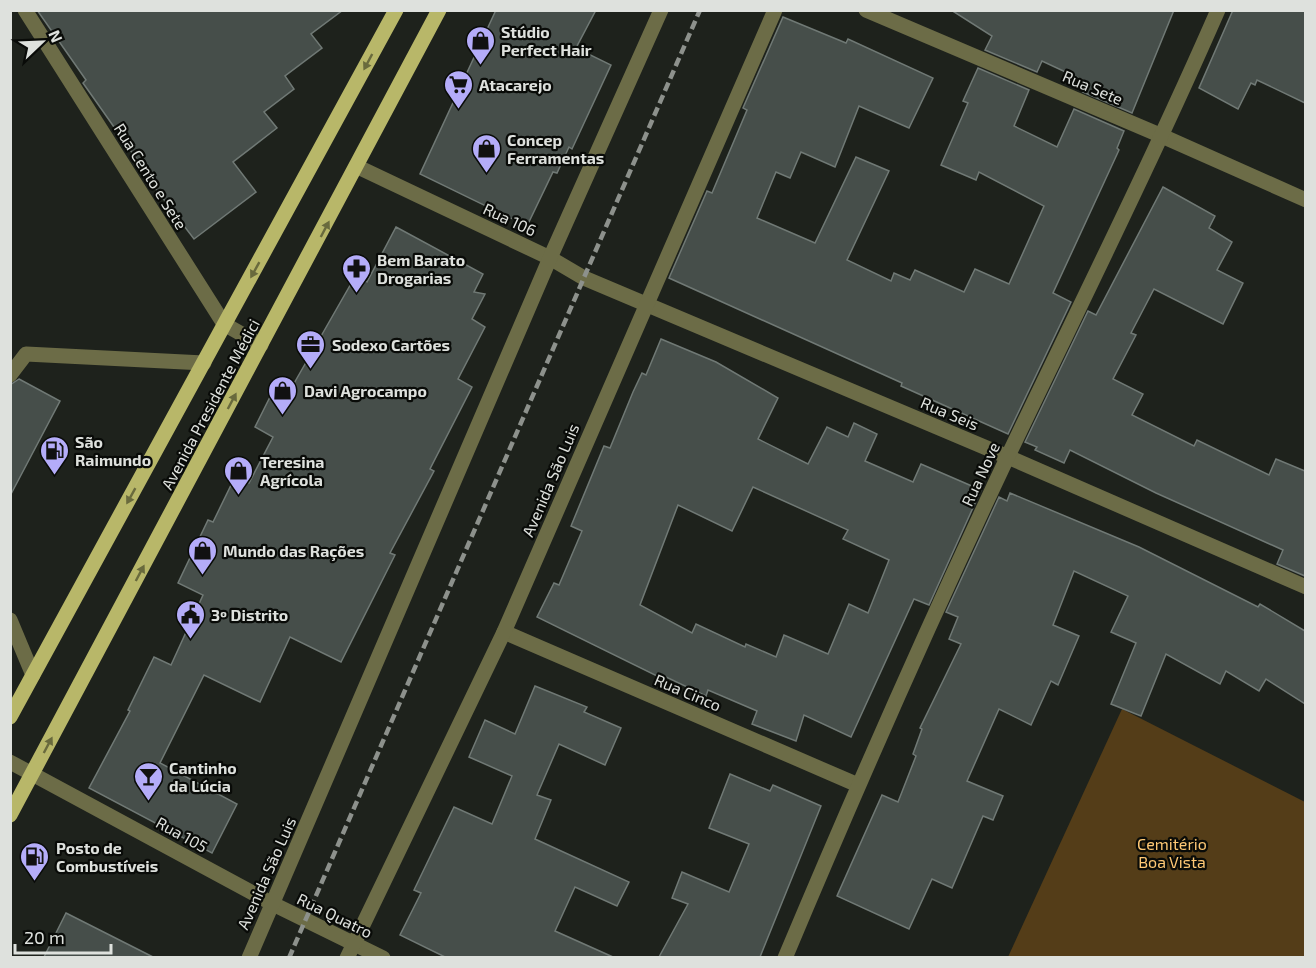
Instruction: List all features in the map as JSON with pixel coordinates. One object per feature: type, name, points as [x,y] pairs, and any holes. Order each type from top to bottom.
[{"type":"main road","name":"Avenida Presidente Médici","points":[[10,717],[396,10]]},
{"type":"main road","name":"Avenida Presidente Médici","points":[[10,815],[358,167],[439,10]]},
{"type":"street","name":"Rua Cento e Sete","points":[[25,10],[224,324],[261,345]]},
{"type":"street","name":"Avenida São Luis","points":[[249,957],[550,258],[661,10]]},
{"type":"street","name":"Avenida São Luis","points":[[350,951],[504,632],[775,10]]},
{"type":"street","name":"Rua Sete","points":[[866,10],[1162,136],[1305,200]]},
{"type":"street","name":"Rua Nove","points":[[785,957],[858,784],[1008,457],[1162,136],[1218,10]]},
{"type":"street","name":"Rua 106","points":[[358,167],[550,258],[584,278],[646,302]]},
{"type":"street","name":"Rua Seis","points":[[646,302],[1305,587]]},
{"type":"street","points":[[10,375],[26,354],[204,363]]},
{"type":"street","points":[[10,620],[33,675]]},
{"type":"street","name":"Rua Cinco","points":[[504,632],[858,784]]},
{"type":"street","name":"Rua 105","points":[[10,762],[273,904]]},
{"type":"street","name":"Rua Quatro","points":[[273,904],[350,951],[383,957]]},
{"type":"green space","name":"Cemitério Boa Vista","points":[[1122,709],[1305,802],[1305,957],[1008,957]]},
{"type":"building","points":[[37,10],[343,10],[311,34],[322,48],[285,76],[294,89],[264,112],[277,128],[233,162],[256,192],[194,239],[136,163],[138,161],[83,83],[86,80]]},
{"type":"building","points":[[496,10],[596,10],[576,48],[611,65],[572,149],[569,147],[557,173],[553,172],[527,226],[420,174]]},
{"type":"building","points":[[951,10],[1174,10],[1132,113],[1083,92],[1087,82],[1042,61],[1037,72],[985,50],[992,36]]},
{"type":"building","points":[[1233,10],[1305,10],[1305,103],[1257,80],[1255,85],[1251,83],[1238,109],[1199,88]]},
{"type":"building","points":[[783,17],[846,43],[848,39],[933,78],[909,128],[859,106],[835,167],[801,152],[790,178],[776,172],[757,218],[815,243],[856,157],[889,171],[847,260],[891,281],[894,273],[910,280],[915,270],[964,292],[975,269],[1009,284],[1044,206],[979,172],[976,180],[941,165],[968,103],[963,101],[978,68],[1029,90],[1014,126],[1057,147],[1074,109],[1124,131],[1117,148],[1119,150],[1053,293],[1071,302],[1008,434],[901,386],[902,383],[669,278],[707,191],[712,193],[747,110],[743,108]]},
{"type":"building","points":[[1163,187],[1215,216],[1209,228],[1232,242],[1217,270],[1243,283],[1223,324],[1154,289],[1131,333],[1136,335],[1113,379],[1143,394],[1132,415],[1194,446],[1197,440],[1269,475],[1276,459],[1305,471],[1305,576],[1277,564],[1283,550],[1156,493],[1070,450],[1064,463],[1035,450],[1037,447],[1025,442],[1088,311],[1096,315]]},
{"type":"building","points":[[396,227],[483,274],[474,292],[485,294],[472,319],[485,327],[458,379],[472,387],[430,469],[434,471],[390,553],[395,555],[341,662],[290,637],[260,702],[204,675],[160,763],[237,804],[212,853],[89,788],[130,711],[128,710],[154,657],[171,665],[203,595],[178,583],[208,520],[213,522],[235,477],[249,483],[273,437],[255,427],[276,385],[289,392],[356,275],[367,282]]},
{"type":"building","points":[[661,339],[716,362],[778,398],[758,439],[808,464],[827,427],[848,437],[854,423],[877,434],[865,461],[913,482],[921,464],[981,490],[929,605],[914,599],[851,737],[804,715],[796,741],[752,724],[757,711],[708,690],[706,696],[662,675],[661,678],[537,617],[554,583],[559,585],[582,531],[571,526],[604,446],[610,448],[642,373],[646,375]],"holes":[[[753,487],[848,530],[843,539],[889,560],[868,613],[849,604],[828,654],[784,635],[776,657],[746,644],[745,647],[696,624],[692,633],[640,605],[678,505],[732,531]]]},
{"type":"building","points":[[19,379],[60,401],[10,496],[10,385]]},
{"type":"building","points":[[1010,493],[1139,547],[1258,607],[1260,604],[1305,631],[1305,704],[1266,679],[1259,691],[1226,671],[1220,684],[1166,654],[1141,716],[1111,704],[1136,643],[1111,632],[1128,596],[1074,571],[1053,625],[1079,636],[1058,685],[1051,681],[1031,725],[999,709],[967,781],[1003,796],[993,820],[983,816],[952,888],[932,879],[909,929],[837,896],[882,795],[898,802],[916,756],[913,754],[922,729],[920,728],[961,644],[949,639],[958,617],[946,612],[999,497],[1007,501]]},
{"type":"building","points":[[535,686],[587,707],[584,712],[621,728],[605,765],[559,744],[537,795],[551,800],[535,839],[629,882],[617,906],[575,887],[555,931],[613,957],[445,957],[400,935],[421,893],[414,890],[454,807],[492,824],[512,776],[469,757],[485,720],[515,734]]},
{"type":"building","points":[[730,774],[770,791],[773,785],[821,806],[760,957],[659,957],[688,904],[672,898],[682,872],[729,892],[749,844],[709,828]]},
{"type":"building","points":[[66,913],[153,957],[44,957]]},
{"type":"railway","points":[[289,958],[700,10]]},
{"type":"place","name":"Stúdio Perfect Hair","points":[[480,66]]},
{"type":"place","name":"Atacarejo","points":[[458,110]]},
{"type":"place","name":"Concep Ferramentas","points":[[486,174]]},
{"type":"place","name":"Bem Barato Drogarias","points":[[356,294]]},
{"type":"place","name":"Sodexo Cartões","points":[[311,370]]},
{"type":"place","name":"Davi Agrocampo","points":[[283,416]]},
{"type":"place","name":"São Raimundo","points":[[54,476]]},
{"type":"place","name":"Teresina Agrícola","points":[[239,496]]},
{"type":"place","name":"Mundo das Rações","points":[[202,576]]},
{"type":"place","name":"3º Distrito","points":[[190,640]]},
{"type":"place","name":"Cantinho da Lúcia","points":[[148,802]]},
{"type":"place","name":"Posto de Combustíveis","points":[[35,882]]}]
